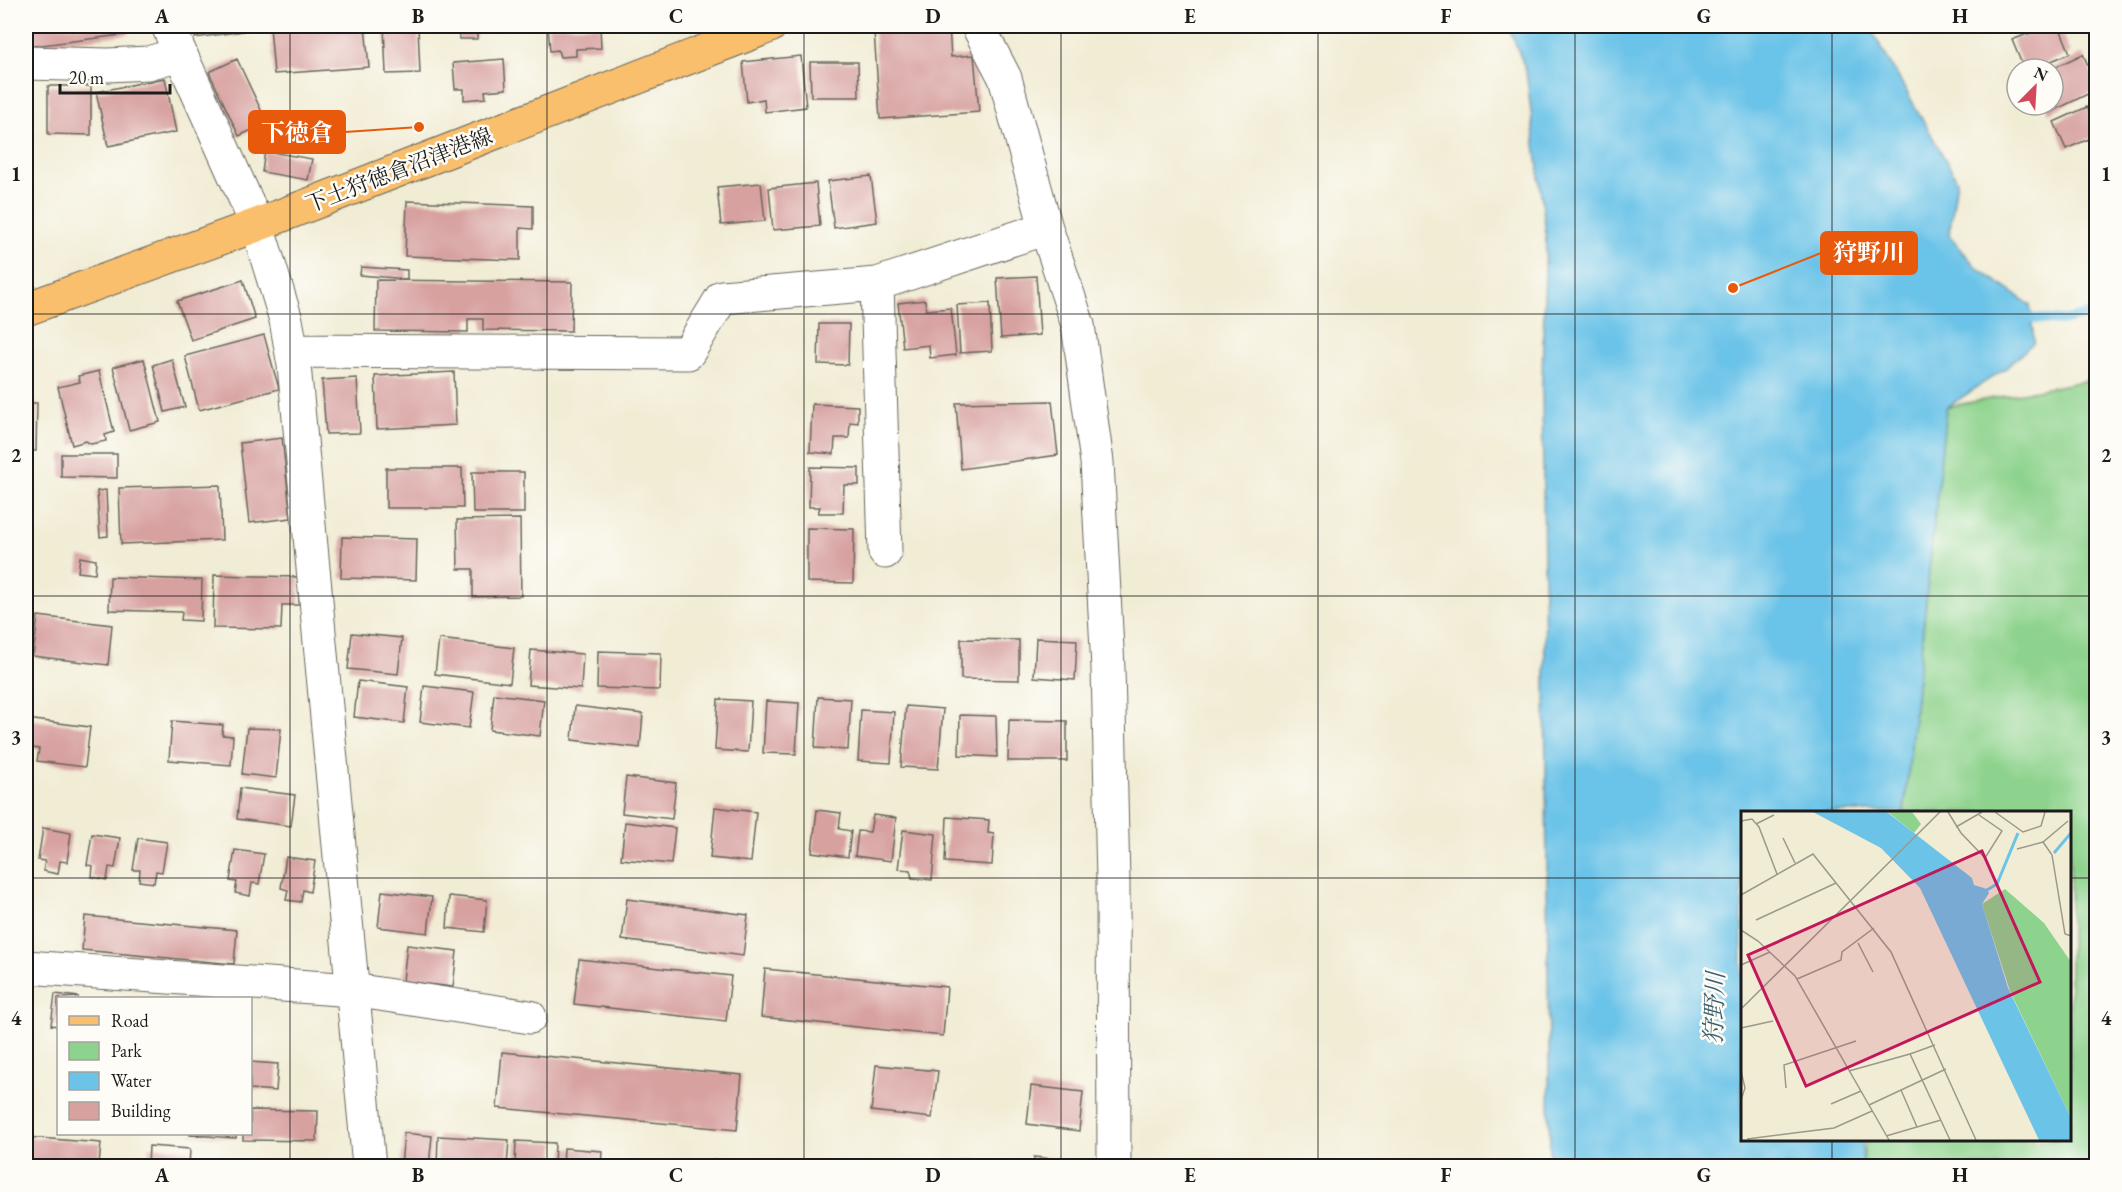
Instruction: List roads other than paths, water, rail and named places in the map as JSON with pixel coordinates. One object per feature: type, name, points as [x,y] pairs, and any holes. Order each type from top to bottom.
[{"type":"main road","name":"下土狩徳倉沼津港線","points":[[26,309],[257,225],[770,26]]},
{"type":"street","points":[[978,26],[1005,78],[1046,228],[1078,324],[1097,462],[1108,680],[1113,881],[1114,1167]]},
{"type":"street","points":[[26,63],[108,65],[148,63],[174,40],[257,225],[283,310],[292,351],[369,1167]]},
{"type":"street","points":[[292,351],[688,353],[722,297],[877,284],[1046,228]]},
{"type":"street","points":[[877,284],[885,552]]},
{"type":"street","points":[[26,967],[353,990],[530,1017]]},
{"type":"water","points":[[1509,26],[1869,26],[1957,180],[1949,235],[1976,267],[2030,305],[2034,342],[2006,368],[1946,408],[1904,811],[1741,811],[1741,1141],[1862,1141],[1863,1166],[1550,1166],[1542,380],[1546,234],[1526,71]]},
{"type":"waterway","points":[[2017,317],[2061,321],[2096,313]]},
{"type":"place","name":"下徳倉","points":[[419,127]]},
{"type":"place","name":"狩野川","points":[[1733,288]]}]
